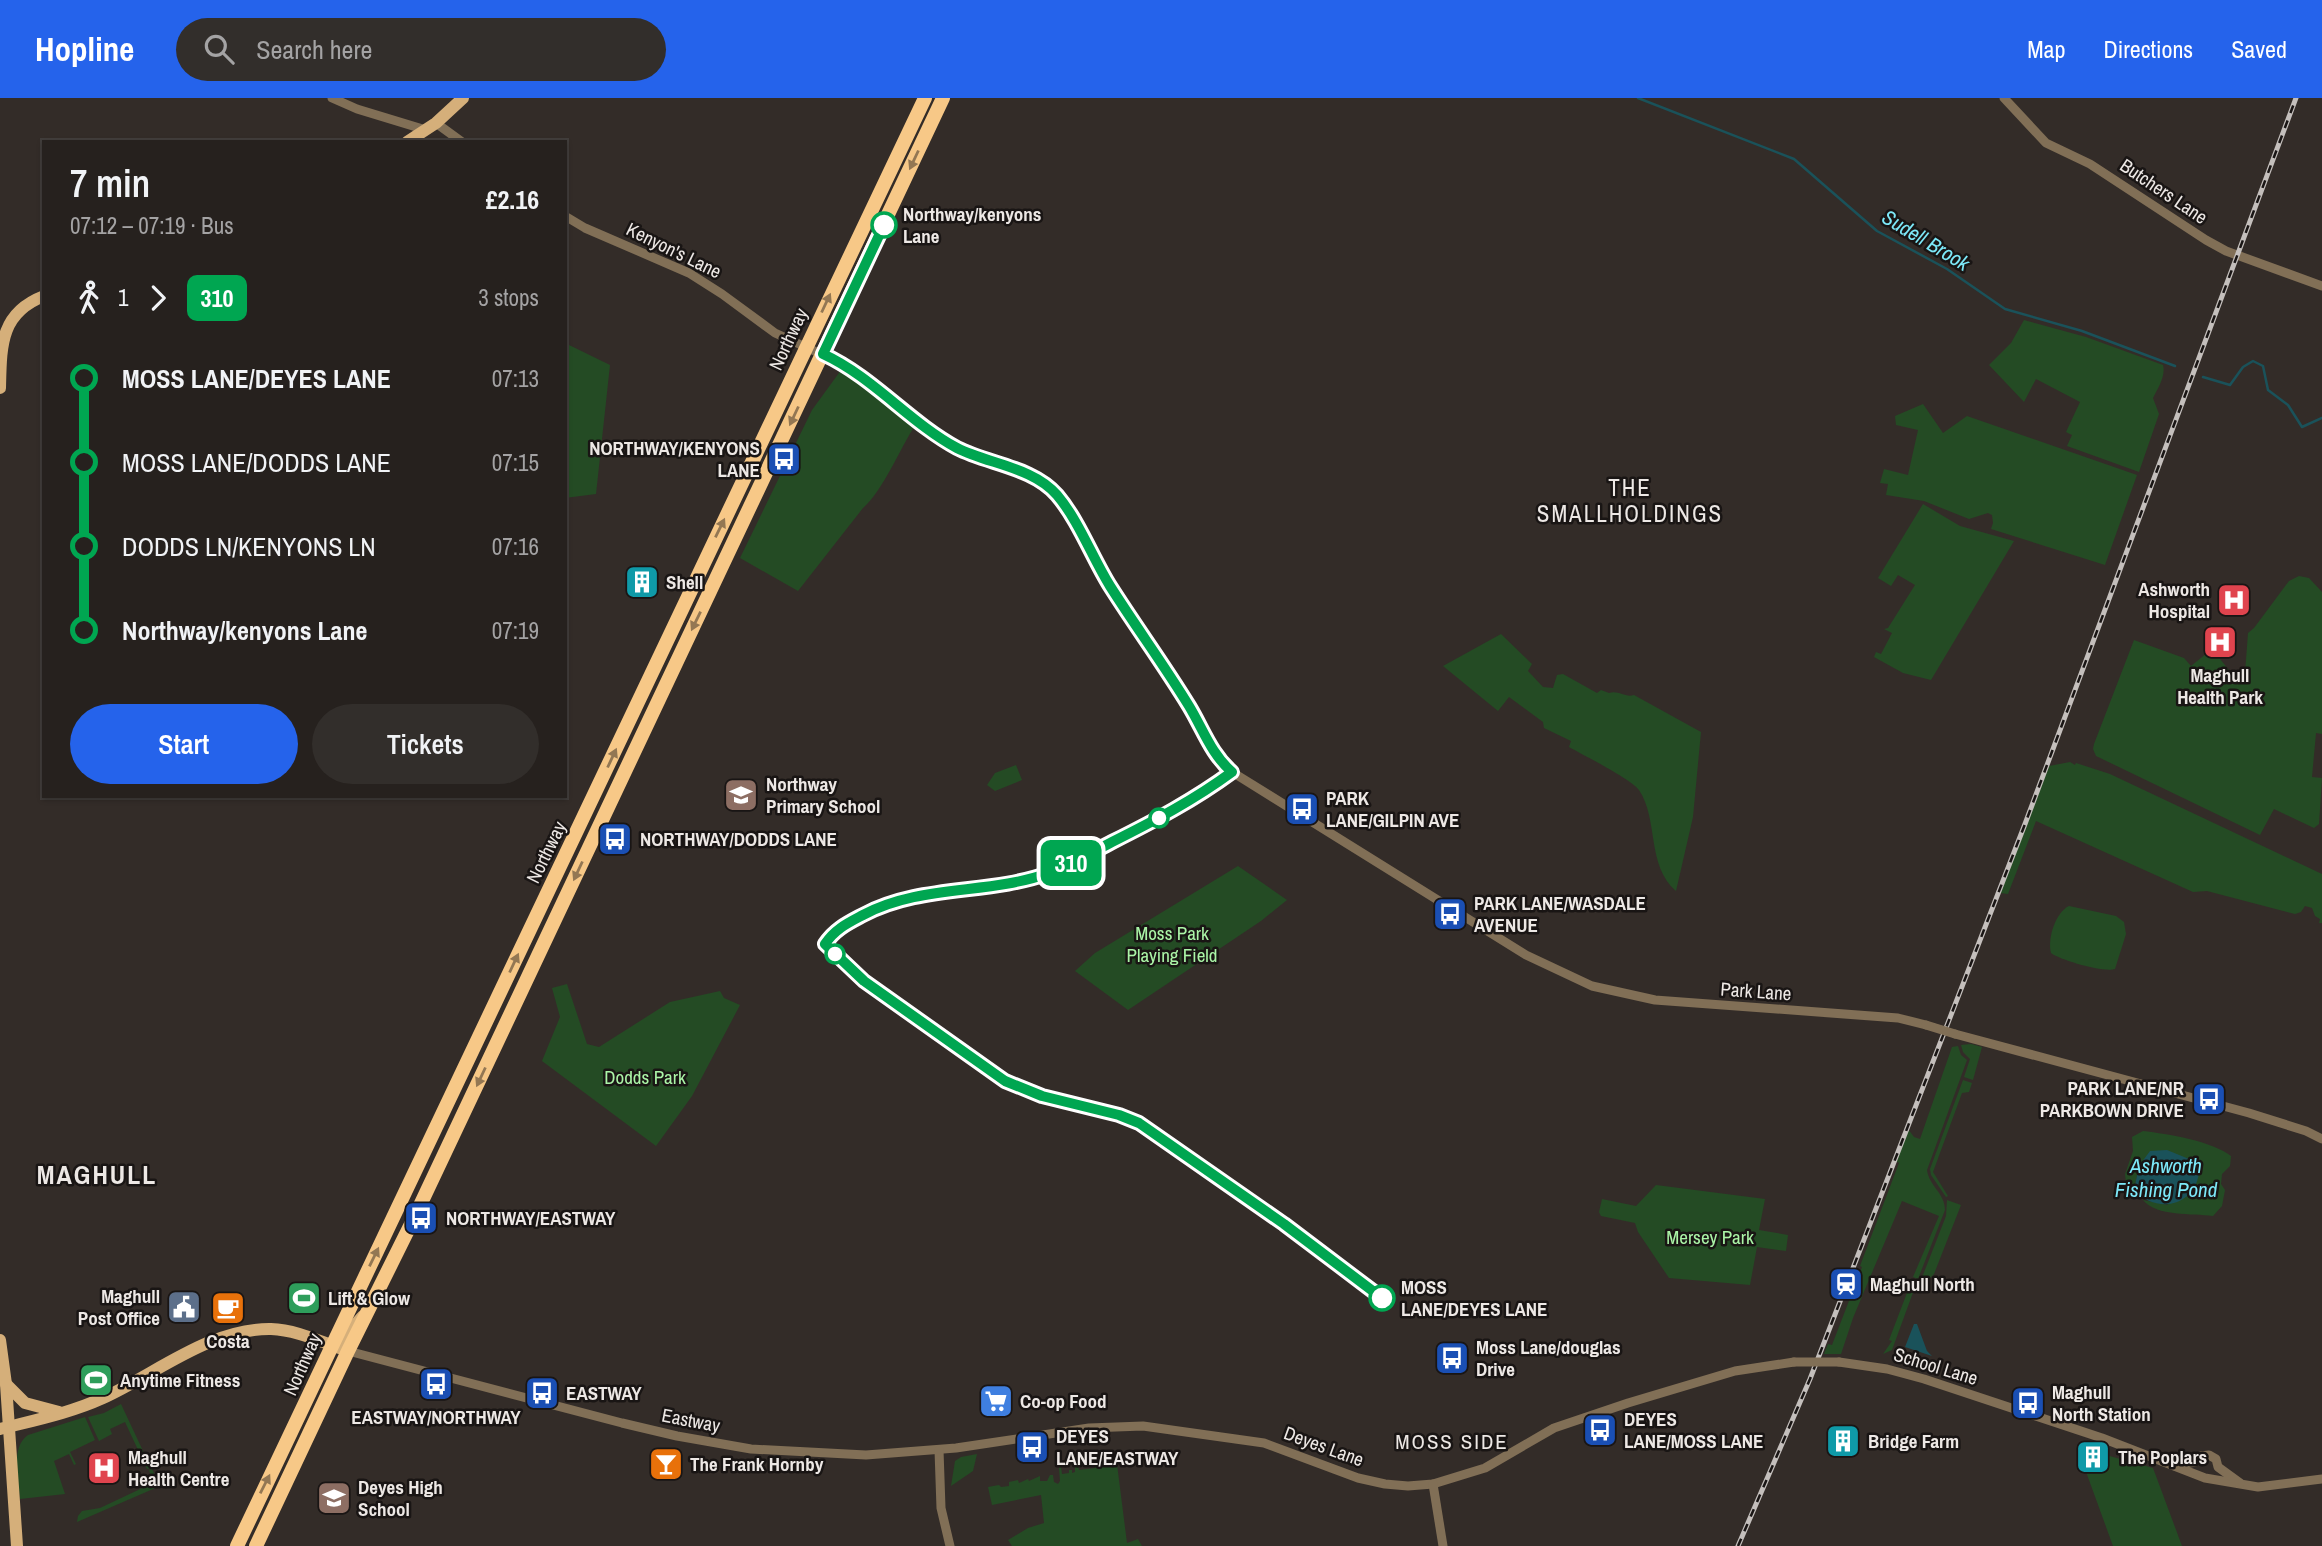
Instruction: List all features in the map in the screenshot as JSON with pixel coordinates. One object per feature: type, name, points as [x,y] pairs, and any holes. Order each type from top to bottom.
[{"type":"highway","name":"Northway","points":[[237,1546],[925,98]]},
{"type":"highway","name":"Northway","points":[[256,1546],[943,98]]},
{"type":"highway","points":[[463,1070],[484,1049],[508,1000],[522,988]]},
{"type":"main road","points":[[410,140],[431,127],[463,98]]},
{"type":"main road","points":[[0,388],[2,346],[8,324],[21,307],[42,297]]},
{"type":"main road","points":[[331,1346],[343,1341],[351,1327],[368,1311]]},
{"type":"main road","points":[[4,1428],[64,1413],[104,1397],[196,1350],[240,1332],[282,1330],[348,1351]]},
{"type":"main road","points":[[0,1340],[6,1384],[4,1428],[17,1546]]},
{"type":"main road","points":[[6,1384],[25,1403],[64,1413]]},
{"type":"street","points":[[331,98],[357,109],[431,127],[458,140]]},
{"type":"street","name":"Butchers Lane","points":[[2004,98],[2046,143],[2090,163],[2206,240],[2226,251],[2322,286]]},
{"type":"street","name":"Kenyon's Lane","points":[[567,217],[689,273],[767,328],[845,365],[942,439],[975,456],[1030,476],[1050,489],[1066,509],[1111,587],[1191,709],[1216,755],[1232,772]]},
{"type":"street","name":"Park Lane","points":[[1232,772],[1526,955],[1592,986],[1670,1002],[1889,1017],[2249,1113],[2306,1131],[2322,1139]]},
{"type":"street","name":"Eastway","points":[[348,1351],[622,1423],[703,1441],[751,1449],[811,1454],[866,1455],[939,1450]]},
{"type":"street","name":"School Lane","points":[[1680,1388],[1735,1371],[1794,1362],[1839,1362],[1887,1369],[1924,1379],[2102,1438],[2205,1478],[2258,1487],[2322,1479]]},
{"type":"street","name":"Deyes Lane","points":[[939,1450],[1089,1428],[1156,1427],[1264,1443],[1375,1482],[1408,1486],[1433,1484],[1493,1464],[1554,1428],[1680,1388]]},
{"type":"street","points":[[939,1450],[942,1508],[950,1546]]},
{"type":"street","points":[[2175,1466],[2195,1462],[2201,1456],[2209,1455],[2216,1459],[2218,1467],[2216,1474],[2210,1478]]},
{"type":"street","points":[[2195,1462],[2194,1468],[2198,1475]]},
{"type":"street","points":[[2218,1467],[2241,1484]]},
{"type":"street","points":[[1433,1484],[1443,1546]]},
{"type":"green space","points":[[2024,320],[2086,337],[2163,365],[2162,378],[2153,398],[2159,414],[2139,472],[2067,446],[2072,435],[2066,432],[2080,402],[2036,379],[2024,402],[1989,365],[2011,343]]},
{"type":"green space","points":[[567,344],[610,365],[596,494],[567,498]]},
{"type":"green space","points":[[844,366],[916,424],[877,491],[798,591],[740,558],[812,410]]},
{"type":"green space","points":[[1923,404],[1943,433],[1967,416],[2137,475],[2105,565],[1991,529],[1992,515],[1988,513],[1969,519],[1924,501],[1886,495],[1888,484],[1880,483],[1884,469],[1908,475],[1918,430],[1896,425],[1895,416]]},
{"type":"green space","points":[[1923,504],[1960,526],[2014,541],[1931,680],[1903,673],[1874,657],[1876,652],[1881,654],[1892,633],[1884,629],[1888,628],[1915,585],[1898,575],[1891,586],[1878,578]]},
{"type":"green space","points":[[2299,576],[2309,578],[2322,592],[2322,734],[2316,733],[2312,777],[2322,778],[2319,824],[2314,828],[2274,809],[2260,835],[2096,756],[2094,744],[2134,640],[2184,658],[2191,666],[2212,649],[2237,680],[2245,673],[2248,633],[2289,581]]},
{"type":"green space","points":[[1501,634],[1532,664],[1528,671],[1543,687],[1553,688],[1557,675],[1563,674],[1597,693],[1601,690],[1634,695],[1701,732],[1693,817],[1676,891],[1660,868],[1645,802],[1634,785],[1569,747],[1571,741],[1544,728],[1543,722],[1509,697],[1498,711],[1443,666]]},
{"type":"green space","points":[[2070,762],[2110,774],[2322,874],[2322,923],[2319,923],[2320,919],[2315,916],[2312,908],[2305,906],[2301,912],[2295,914],[2207,891],[2193,892],[2036,821],[2008,894],[2000,893],[2049,766]]},
{"type":"green space","points":[[1016,765],[1022,780],[995,791],[987,785],[995,773]]},
{"type":"green space","name":"Moss Park Playing Field","points":[[1238,866],[1287,900],[1261,921],[1128,1010],[1075,971],[1095,953]]},
{"type":"green space","points":[[2069,906],[2116,916],[2124,922],[2126,934],[2115,969],[2082,965],[2051,953],[2050,940],[2054,926],[2060,914]]},
{"type":"green space","name":"Dodds Park","points":[[567,984],[587,1044],[599,1047],[670,1002],[720,991],[724,998],[740,1005],[692,1096],[656,1146],[542,1061],[560,1017],[552,988]]},
{"type":"green space","points":[[1961,1045],[1982,1047],[1973,1080],[1964,1077],[1970,1059],[1963,1052]]},
{"type":"green space","points":[[1958,1046],[1961,1055],[1967,1060],[1927,1170],[1945,1210],[1918,1279],[1913,1277],[1939,1216],[1902,1201],[1853,1318],[1841,1354],[1824,1354],[1828,1344],[1832,1345],[1862,1267],[1860,1266],[1899,1163],[1896,1161],[1908,1129],[1914,1137],[1920,1139],[1952,1047]]},
{"type":"green space","points":[[1963,1080],[1972,1083],[1969,1092],[1962,1093],[1933,1172],[1948,1196],[1946,1197],[1931,1175],[1930,1169]]},
{"type":"green space","points":[[2143,1131],[2201,1142],[2231,1156],[2230,1166],[2222,1174],[2221,1184],[2225,1190],[2222,1206],[2213,1216],[2166,1212],[2149,1205],[2143,1200],[2168,1205],[2139,1166],[2134,1190],[2127,1193],[2125,1174],[2133,1151],[2132,1137]]},
{"type":"green space","name":"Mersey Park","points":[[1656,1185],[1765,1199],[1759,1230],[1788,1235],[1786,1251],[1757,1247],[1750,1285],[1669,1278],[1638,1232],[1635,1223],[1601,1216],[1599,1212],[1602,1199],[1636,1206]]},
{"type":"green space","points":[[1947,1200],[1961,1205],[1934,1274],[1929,1279],[1921,1280],[1946,1216]]},
{"type":"green space","points":[[1910,1285],[1915,1287],[1892,1350],[1883,1354],[1892,1341],[1889,1340]]},
{"type":"green space","points":[[121,1404],[151,1468],[147,1469],[125,1422],[110,1429],[112,1434],[99,1441],[88,1417],[104,1413]]},
{"type":"green space","points":[[85,1417],[95,1440],[70,1452],[76,1464],[74,1465],[69,1454],[54,1461],[65,1494],[20,1499],[17,1455],[22,1440],[28,1435]]},
{"type":"green space","points":[[2077,1447],[2153,1468],[2182,1546],[2113,1546]]},
{"type":"green space","points":[[977,1454],[973,1471],[951,1486],[955,1461]]},
{"type":"green space","points":[[1094,1462],[1097,1462],[1098,1466],[1117,1464],[1127,1543],[1138,1539],[1142,1546],[1012,1546],[1008,1540],[1028,1528],[1044,1523],[1041,1495],[992,1505],[988,1487],[1009,1486],[1009,1482],[1018,1480],[1019,1483],[1040,1476],[1040,1481],[1047,1481],[1050,1475],[1053,1475],[1054,1482],[1058,1484],[1059,1468],[1061,1467],[1062,1474],[1069,1473],[1069,1470],[1072,1470],[1072,1473],[1075,1472],[1075,1466],[1078,1466],[1079,1470],[1095,1468]]},
{"type":"green space","points":[[152,1469],[160,1486],[77,1522],[82,1511],[100,1508],[153,1483],[149,1470]]},
{"type":"water","name":"Ashworth Fishing Pond","points":[[2167,1150],[2189,1159],[2199,1173],[2196,1184],[2182,1200],[2163,1204],[2143,1198],[2134,1190],[2139,1166],[2150,1151]]},
{"type":"water","points":[[1914,1324],[1917,1324],[1927,1351],[1932,1356],[1905,1347]]},
{"type":"waterway","name":"Sudell Brook","points":[[1638,98],[1794,159],[1877,231],[1947,269],[2005,309],[2082,331],[2175,366]]},
{"type":"waterway","points":[[2203,377],[2230,385],[2243,367],[2253,361],[2263,366],[2268,390],[2288,405],[2302,427],[2322,418]]},
{"type":"railway","points":[[1738,1546],[1810,1379],[2025,824],[2296,98]]},
{"type":"bus line","name":"310","points":[[884,225],[823,354],[845,365],[942,439],[975,456],[1030,476],[1058,496],[1111,587],[1191,709],[1216,755],[1232,772],[1169,813],[1048,873],[999,885],[919,894],[893,900],[841,927],[825,944],[864,981],[998,1077],[1028,1092],[1119,1115],[1139,1123],[1284,1224],[1382,1298]]},
{"type":"place","name":"Northway/kenyons Lane","points":[[884,225]]},
{"type":"place","name":"NORTHWAY/KENYONS LANE","points":[[784,459]]},
{"type":"place","name":"Shell","points":[[642,582]]},
{"type":"place","name":"Ashworth Hospital","points":[[2234,600]]},
{"type":"place","name":"Maghull Health Park","points":[[2220,642]]},
{"type":"place","name":"Northway Primary School","points":[[741,795]]},
{"type":"place","name":"PARK LANE/GILPIN AVE","points":[[1302,809]]},
{"type":"place","name":"NORTHWAY/DODDS LANE","points":[[615,839]]},
{"type":"place","name":"PARK LANE/WASDALE AVENUE","points":[[1450,914]]},
{"type":"place","name":"PARK LANE/NR PARKBOWN DRIVE","points":[[2209,1099]]},
{"type":"place","name":"NORTHWAY/EASTWAY","points":[[421,1218]]},
{"type":"place","name":"Maghull North","points":[[1846,1284]]},
{"type":"place","name":"Lift & Glow","points":[[304,1298]]},
{"type":"place","name":"MOSS LANE/DEYES LANE","points":[[1382,1298]]},
{"type":"place","name":"Maghull Post Office","points":[[184,1307]]},
{"type":"place","name":"Costa","points":[[228,1308]]},
{"type":"place","name":"Moss Lane/douglas Drive","points":[[1452,1358]]},
{"type":"place","name":"Anytime Fitness","points":[[96,1380]]},
{"type":"place","name":"EASTWAY/NORTHWAY","points":[[436,1384]]},
{"type":"place","name":"EASTWAY","points":[[542,1393]]},
{"type":"place","name":"Co-op Food","points":[[996,1401]]},
{"type":"place","name":"Maghull North Station","points":[[2028,1403]]},
{"type":"place","name":"DEYES LANE/MOSS LANE","points":[[1600,1430]]},
{"type":"place","name":"Bridge Farm","points":[[1843,1441]]},
{"type":"place","name":"DEYES LANE/EASTWAY","points":[[1032,1447]]},
{"type":"place","name":"The Poplars","points":[[2093,1457]]},
{"type":"place","name":"The Frank Hornby","points":[[666,1464]]},
{"type":"place","name":"Maghull Health Centre","points":[[104,1468]]},
{"type":"place","name":"Deyes High School","points":[[334,1498]]},
{"type":"district","name":"THE SMALLHOLDINGS","points":[[1630,500]]},
{"type":"district","name":"MAGHULL","points":[[97,1174]]},
{"type":"district","name":"MOSS SIDE","points":[[1452,1441]]}]
